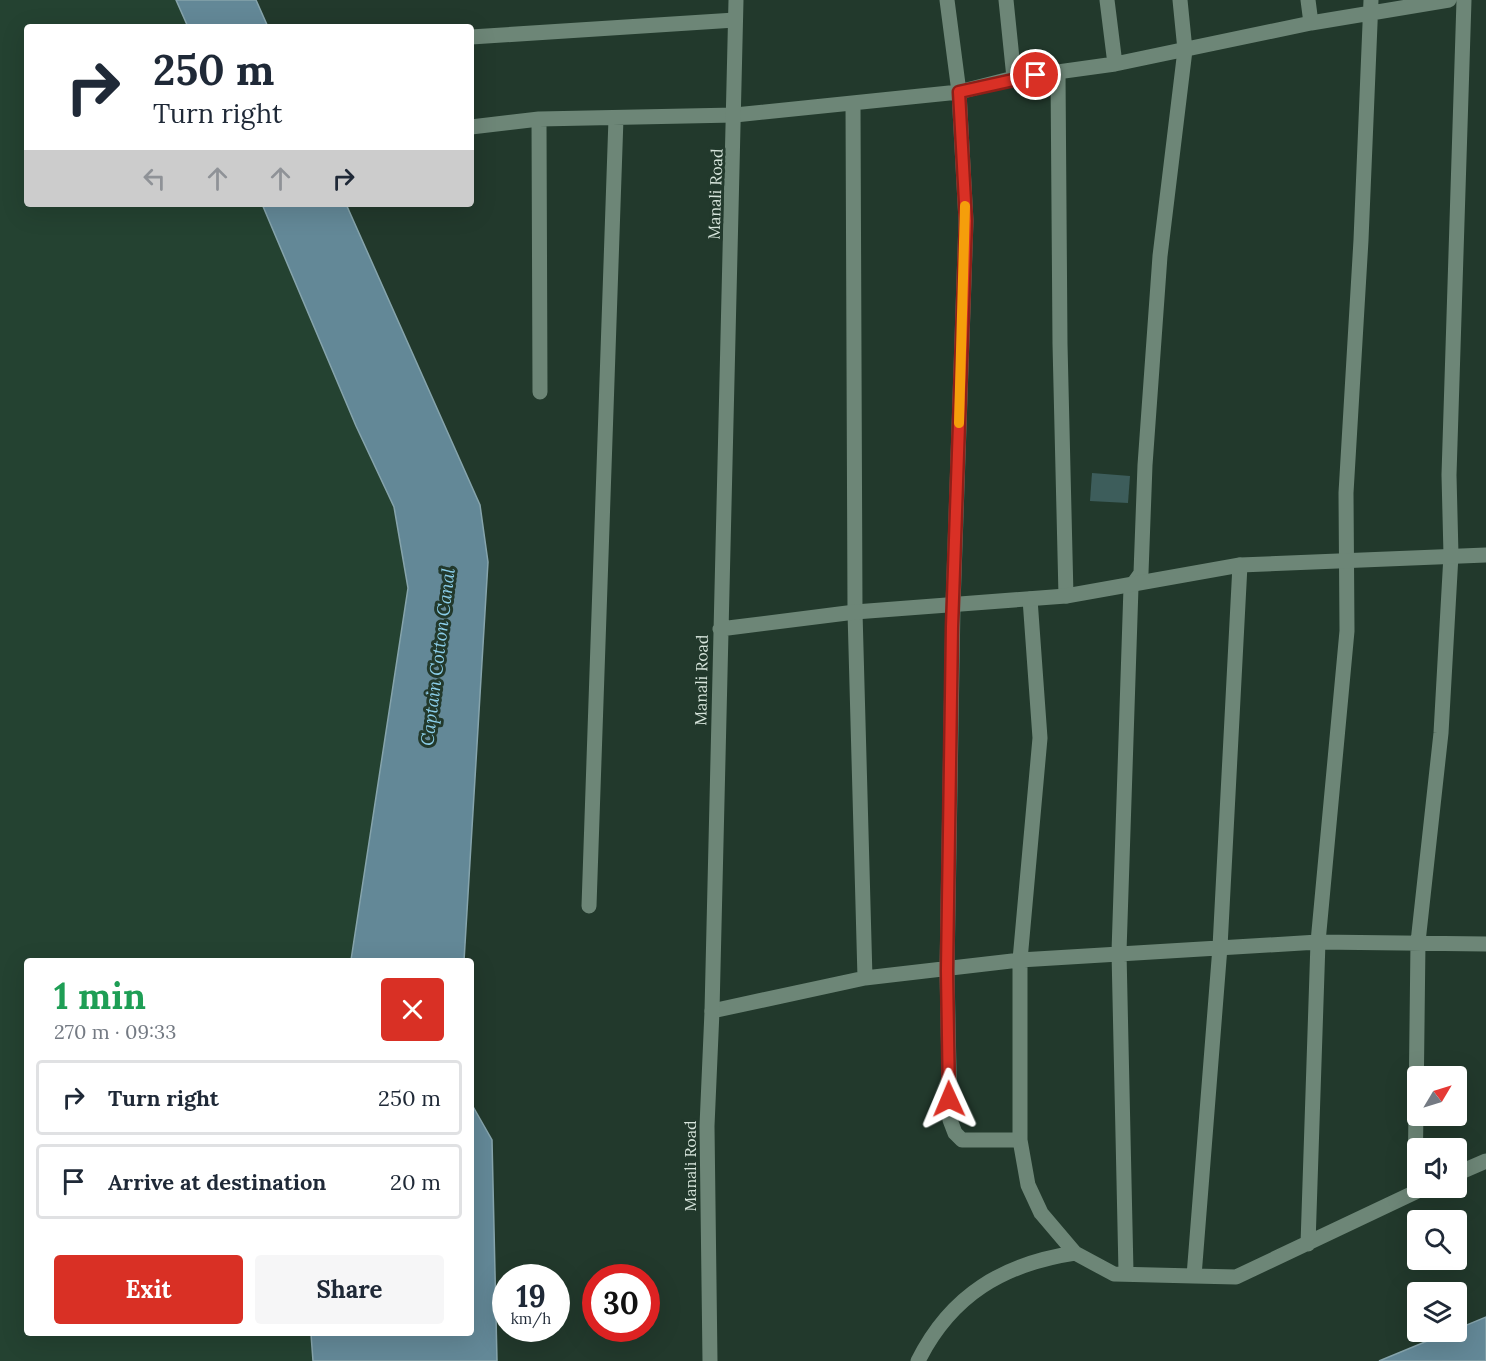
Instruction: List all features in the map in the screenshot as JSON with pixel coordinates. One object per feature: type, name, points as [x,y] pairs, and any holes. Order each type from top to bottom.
[{"type":"street","name":"Manali Road","points":[[710,1361],[707,1126],[712,1011],[736,0]]},
{"type":"street","points":[[947,0],[959,92],[966,221],[953,605],[947,971],[950,1120],[955,1133],[962,1140],[1020,1140]]},
{"type":"street","points":[[1006,0],[1014,78]]},
{"type":"street","points":[[1107,0],[1115,64]]},
{"type":"street","points":[[1126,1272],[1119,952],[1131,586],[1141,573],[1145,465],[1160,256],[1185,50],[1180,0]]},
{"type":"street","points":[[1308,0],[1311,23]]},
{"type":"street","points":[[474,127],[539,119],[735,116],[959,92],[1014,78],[1115,64],[1185,50],[1311,23],[1371,6],[1449,0]]},
{"type":"street","points":[[1419,1138],[1418,942],[1441,733],[1450,555],[1449,475],[1464,0]]},
{"type":"street","points":[[1308,1244],[1318,942],[1347,631],[1346,493],[1361,240],[1371,6]]},
{"type":"street","points":[[474,37],[735,20]]},
{"type":"street","points":[[1058,72],[1060,344],[1066,596]]},
{"type":"street","points":[[853,104],[855,612],[865,978]]},
{"type":"street","points":[[589,906],[616,118]]},
{"type":"street","points":[[539,119],[540,392]]},
{"type":"street","points":[[720,629],[855,612],[1066,596],[1240,566],[1486,555]]},
{"type":"street","points":[[1194,1276],[1220,947],[1240,566]]},
{"type":"street","points":[[1030,599],[1040,738],[1020,960],[1020,1140],[1028,1185],[1041,1213],[1075,1253],[1114,1274],[1126,1272],[1236,1277],[1407,1196]]},
{"type":"street","points":[[712,1011],[865,978],[947,971],[1020,960],[1119,952],[1318,942],[1486,944]]},
{"type":"street","points":[[1467,1169],[1486,1161]]},
{"type":"street","points":[[918,1361],[944,1320],[990,1280],[1013,1268],[1044,1258],[1075,1253]]},
{"type":"shaded area","points":[[0,0],[176,0],[187,24],[24,24],[24,207],[263,207],[356,426],[394,507],[408,588],[351,958],[24,958],[24,1336],[311,1336],[313,1361],[0,1361]]},
{"type":"water","points":[[176,0],[256,0],[267,24],[187,24]]},
{"type":"water","name":"Captain Cotton Canal","points":[[263,207],[347,207],[480,505],[488,562],[464,958],[351,958],[408,588],[394,507],[356,426]]},
{"type":"water","points":[[474,1108],[492,1140],[495,1264],[492,1264],[492,1342],[497,1342],[497,1361],[313,1361],[311,1336],[474,1336]]},
{"type":"water","points":[[1486,1317],[1486,1361],[1379,1361],[1425,1342],[1467,1342],[1467,1325]]},
{"type":"building","points":[[1092,473],[1130,476],[1128,503],[1090,501]]},
{"type":"slow traffic","points":[[959,423],[965,206]]},
{"type":"route","points":[[949,1099],[947,971],[952,627],[966,221],[959,92],[1014,78],[1036,75]]}]
